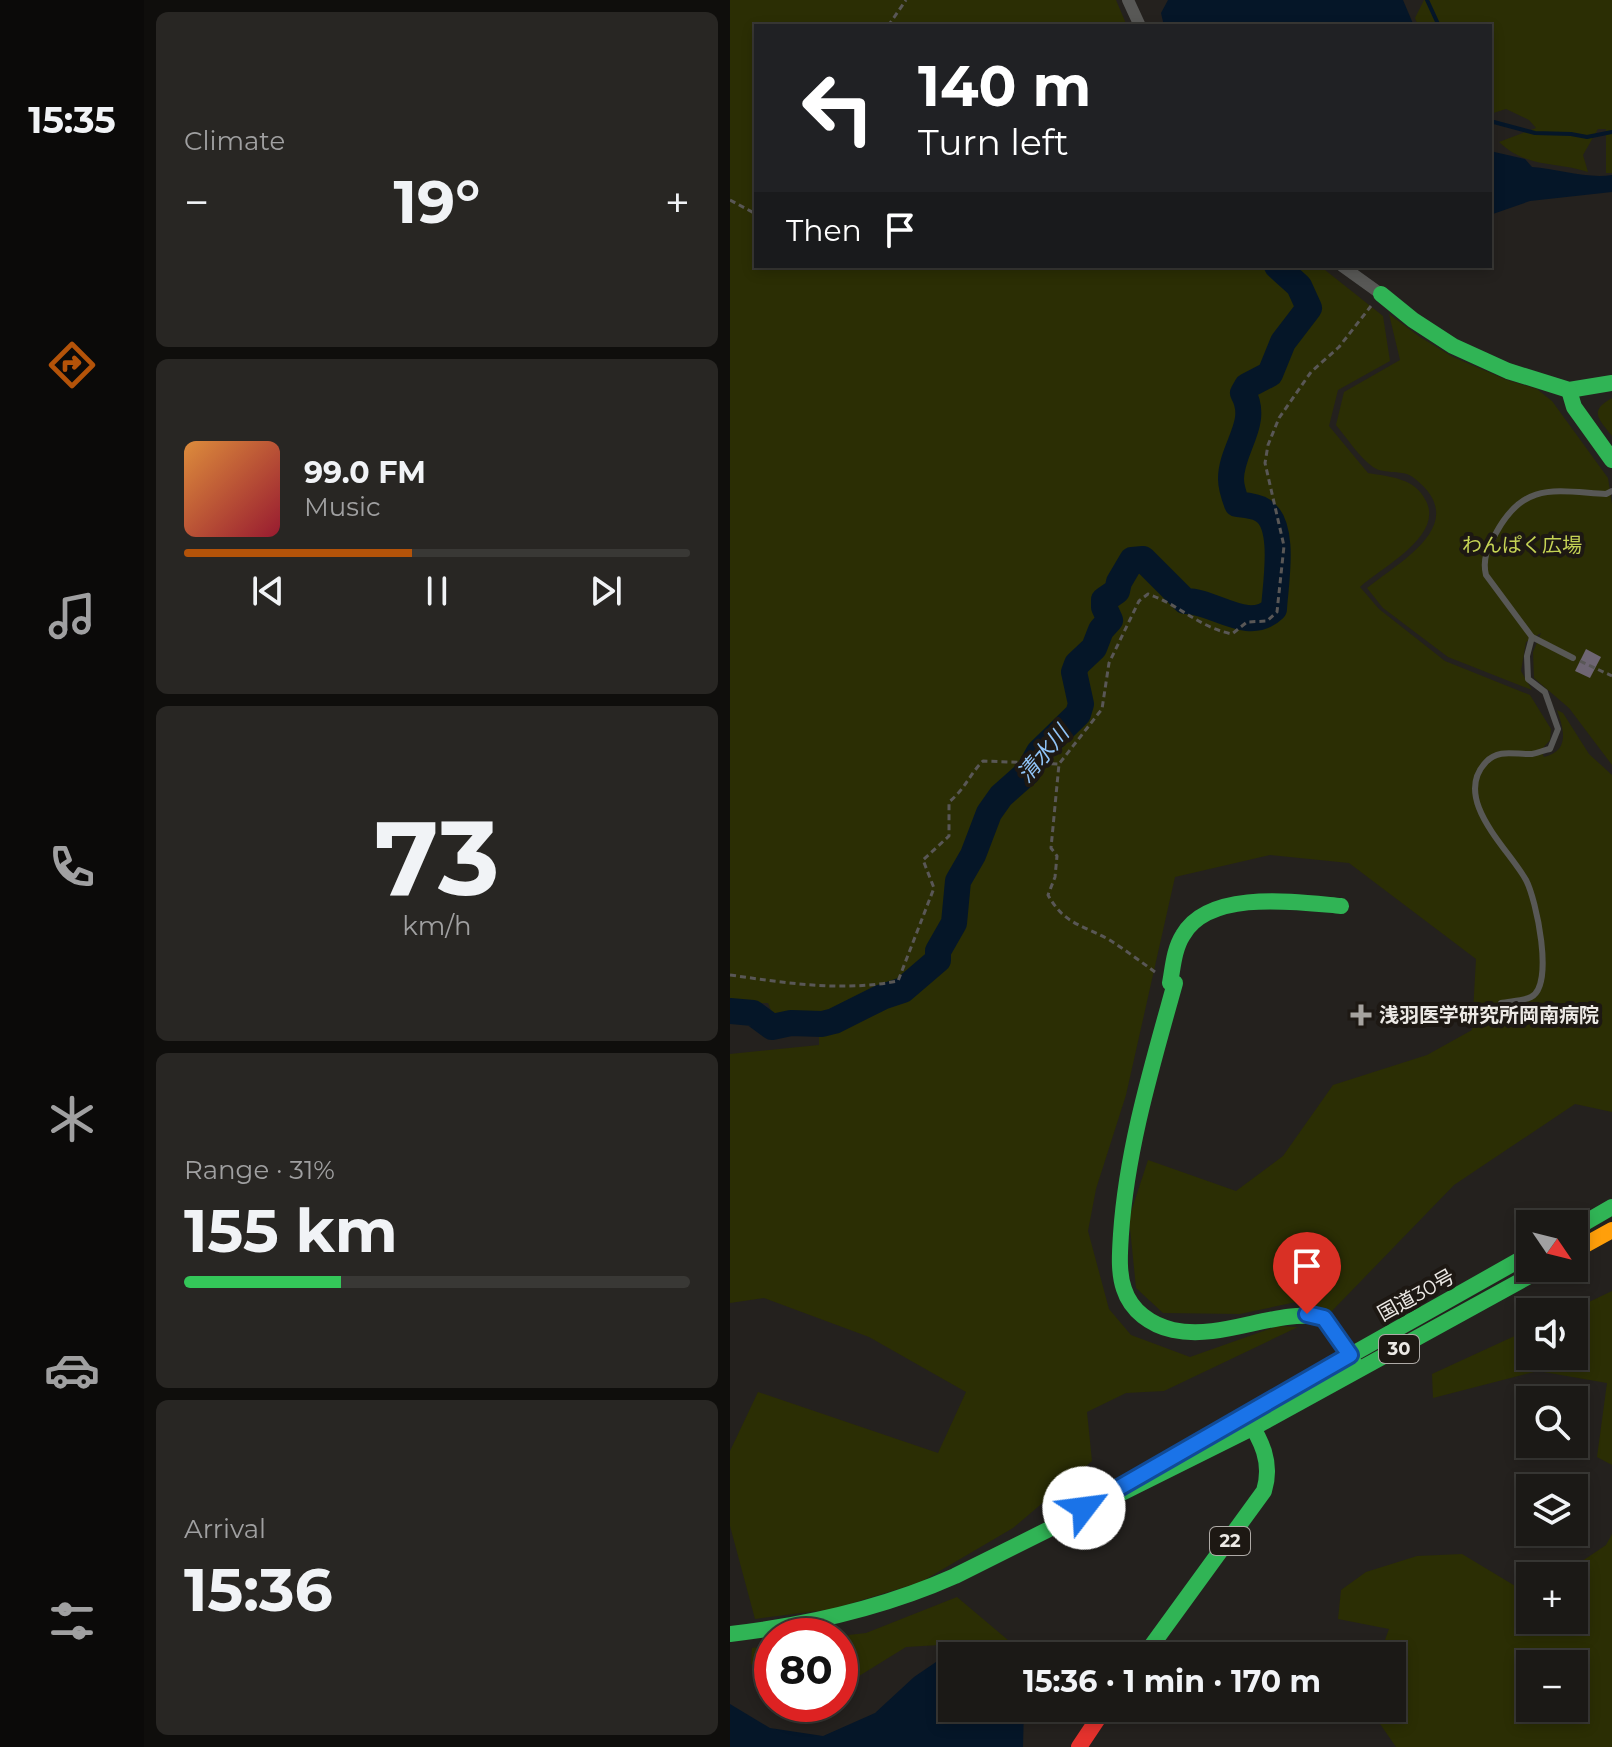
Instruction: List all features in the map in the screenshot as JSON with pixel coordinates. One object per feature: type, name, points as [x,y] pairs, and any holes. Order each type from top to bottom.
[{"type":"main road","points":[[1381,294],[1413,320],[1466,353],[1508,371],[1569,390],[1612,383]]},
{"type":"main road","points":[[1569,390],[1574,407],[1612,460]]},
{"type":"main road","points":[[1341,906],[1266,901],[1232,906],[1205,915],[1189,926],[1177,946],[1170,983],[1175,983],[1145,1092],[1127,1177],[1120,1269],[1124,1290],[1133,1306],[1148,1320],[1164,1327],[1190,1333],[1316,1315],[1324,1318],[1359,1372]]},
{"type":"main road","points":[[1588,1221],[1612,1207]]},
{"type":"main road","points":[[1588,1243],[1612,1230]]},
{"type":"main road","name":"国道30号","points":[[730,1634],[775,1630],[832,1619],[936,1584],[1161,1476],[1350,1355],[1516,1262]]},
{"type":"main road","name":"国道30号","points":[[1249,1421],[1359,1372],[1519,1282]]},
{"type":"main road","name":"22","points":[[1154,1642],[1269,1480],[1264,1448],[1249,1421]]},
{"type":"main road","points":[[1079,1747],[1096,1722]]},
{"type":"street","points":[[1128,0],[1139,24]]},
{"type":"street","points":[[1345,268],[1381,294]]},
{"type":"lane","points":[[1573,658],[1532,637],[1486,575],[1483,564],[1489,544],[1502,522],[1517,505],[1536,493],[1606,494],[1612,491]]},
{"type":"lane","points":[[1501,1003],[1531,997],[1538,990],[1543,976],[1542,959],[1535,904],[1526,880],[1484,821],[1476,802],[1476,780],[1486,761],[1505,752],[1533,754],[1550,749],[1554,741],[1558,729],[1545,692],[1528,679],[1527,656],[1532,637]]},
{"type":"path","points":[[889,24],[906,0]]},
{"type":"path","points":[[730,200],[754,213]]},
{"type":"path","points":[[1170,983],[1107,939],[1077,926],[1056,910],[1048,895],[1057,856],[1051,848],[1059,764],[1102,709],[1109,663],[1139,601],[1148,594],[1165,600],[1209,629],[1232,634],[1247,622],[1267,621],[1277,612],[1284,546],[1265,463],[1268,445],[1279,418],[1311,372],[1339,347],[1381,294]]},
{"type":"path","points":[[1573,658],[1612,676]]},
{"type":"path","points":[[730,975],[818,987],[866,988],[898,981],[934,888],[923,860],[949,836],[949,802],[963,790],[983,761],[1059,764]]},
{"type":"green space","points":[[730,0],[1116,0],[1126,24],[754,24],[754,268],[1323,268],[1383,316],[1390,361],[1338,390],[1329,426],[1368,473],[1402,480],[1416,487],[1426,501],[1429,514],[1419,538],[1408,550],[1360,587],[1379,609],[1445,661],[1530,695],[1551,729],[1550,740],[1541,750],[1544,757],[1558,750],[1563,739],[1557,710],[1563,713],[1589,754],[1612,775],[1612,1112],[1575,1104],[1454,1185],[1331,1312],[1301,1301],[1240,1314],[1163,1313],[1136,1288],[1129,1218],[1148,1160],[1236,1191],[1283,1156],[1333,1085],[1427,1055],[1472,1030],[1476,959],[1349,863],[1270,855],[1175,877],[1126,1095],[1096,1189],[1088,1231],[1109,1309],[1131,1335],[1190,1357],[1278,1326],[1298,1327],[1164,1391],[1126,1393],[1087,1412],[1092,1461],[1013,1528],[921,1582],[833,1609],[755,1618],[730,1526],[730,1451],[758,1392],[938,1453],[966,1392],[869,1337],[764,1298],[730,1303],[730,1054],[819,1045],[819,1023],[800,1018],[775,1020],[768,1003],[730,1003]]},
{"type":"green space","points":[[1424,0],[1612,0],[1612,173],[1606,173],[1606,129],[1598,129],[1583,155],[1588,172],[1531,160],[1510,151],[1499,142],[1536,128],[1529,120],[1506,109],[1492,113],[1492,24],[1417,24],[1415,18]]},
{"type":"green space","name":"わんぱく広場","points":[[1389,314],[1453,357],[1537,389],[1552,401],[1608,478],[1612,504],[1612,765],[1569,708],[1534,678],[1533,652],[1541,633],[1526,642],[1521,671],[1532,690],[1448,657],[1383,608],[1367,588],[1413,553],[1434,525],[1436,510],[1430,494],[1414,478],[1373,467],[1336,425],[1344,392],[1400,360]]},
{"type":"green space","points":[[1612,398],[1612,436],[1600,420],[1598,411]]},
{"type":"green space","points":[[1612,1291],[1612,1465],[1597,1457],[1607,1383],[1538,1371],[1433,1398],[1432,1374],[1516,1335],[1516,1370],[1588,1370],[1588,1302]]},
{"type":"green space","points":[[1612,1534],[1612,1747],[1396,1747],[1379,1722],[1406,1722],[1406,1642],[1384,1642],[1389,1629],[1338,1619],[1341,1590],[1366,1572],[1417,1556],[1462,1554],[1516,1587],[1516,1634],[1588,1634],[1588,1562],[1581,1562],[1606,1545]]},
{"type":"green space","points":[[957,1597],[1010,1642],[938,1642],[938,1645],[906,1647],[858,1677],[858,1634]]},
{"type":"green space","points":[[754,1648],[754,1666],[751,1664]]},
{"type":"water","points":[[1168,0],[1403,0],[1413,24],[1164,24],[1161,13]]},
{"type":"water","points":[[1492,151],[1525,159],[1532,167],[1583,175],[1612,175],[1612,192],[1530,201],[1492,214]]},
{"type":"water","points":[[936,1662],[938,1722],[1024,1722],[1023,1747],[730,1747],[730,1704],[754,1718],[754,1722],[770,1728],[823,1736],[875,1713],[914,1677]]},
{"type":"building","points":[[1586,649],[1601,657],[1590,678],[1575,671]]},
{"type":"waterway","points":[[1427,0],[1438,24]]},
{"type":"waterway","points":[[1492,122],[1535,133],[1587,137],[1612,132]]},
{"type":"waterway","name":"清水川","points":[[730,1011],[753,1013],[772,1027],[791,1023],[822,1024],[903,990],[938,960],[938,951],[954,923],[958,881],[973,855],[989,813],[1001,796],[1028,772],[1039,752],[1078,714],[1081,704],[1074,672],[1077,664],[1094,648],[1101,630],[1110,620],[1104,600],[1117,591],[1132,560],[1143,559],[1185,601],[1253,618],[1264,616],[1274,609],[1278,556],[1275,528],[1262,510],[1237,504],[1231,479],[1235,457],[1247,425],[1247,404],[1243,393],[1247,386],[1270,374],[1283,342],[1309,308],[1299,286],[1279,268]]},
{"type":"traffic: fast","points":[[1381,294],[1453,346],[1508,371],[1569,390],[1612,383]]},
{"type":"traffic: fast","points":[[1569,390],[1574,407],[1612,460]]},
{"type":"traffic: fast","points":[[1341,906],[1279,901],[1233,905],[1212,910],[1195,920],[1183,935],[1176,952],[1170,983],[1175,983],[1149,1076],[1129,1170],[1120,1262],[1127,1297],[1143,1316],[1157,1325],[1192,1332],[1288,1317],[1324,1318],[1354,1363]]},
{"type":"traffic: fast","points":[[1588,1221],[1612,1207]]},
{"type":"traffic: fast","points":[[1218,1430],[1516,1262]]},
{"type":"traffic: fast","points":[[730,1634],[845,1614],[955,1576],[1262,1423],[1519,1282]]},
{"type":"traffic: fast","points":[[1154,1642],[1264,1491],[1266,1461],[1261,1443],[1246,1416]]},
{"type":"traffic: slow","points":[[1588,1243],[1612,1230]]},
{"type":"traffic: jam","points":[[1079,1747],[1096,1722]]},
{"type":"place","name":"浅羽医学研究所岡南病院","points":[[1361,1015]]},
{"type":"route","points":[[1084,1508],[1350,1355],[1324,1318],[1307,1314]]}]
